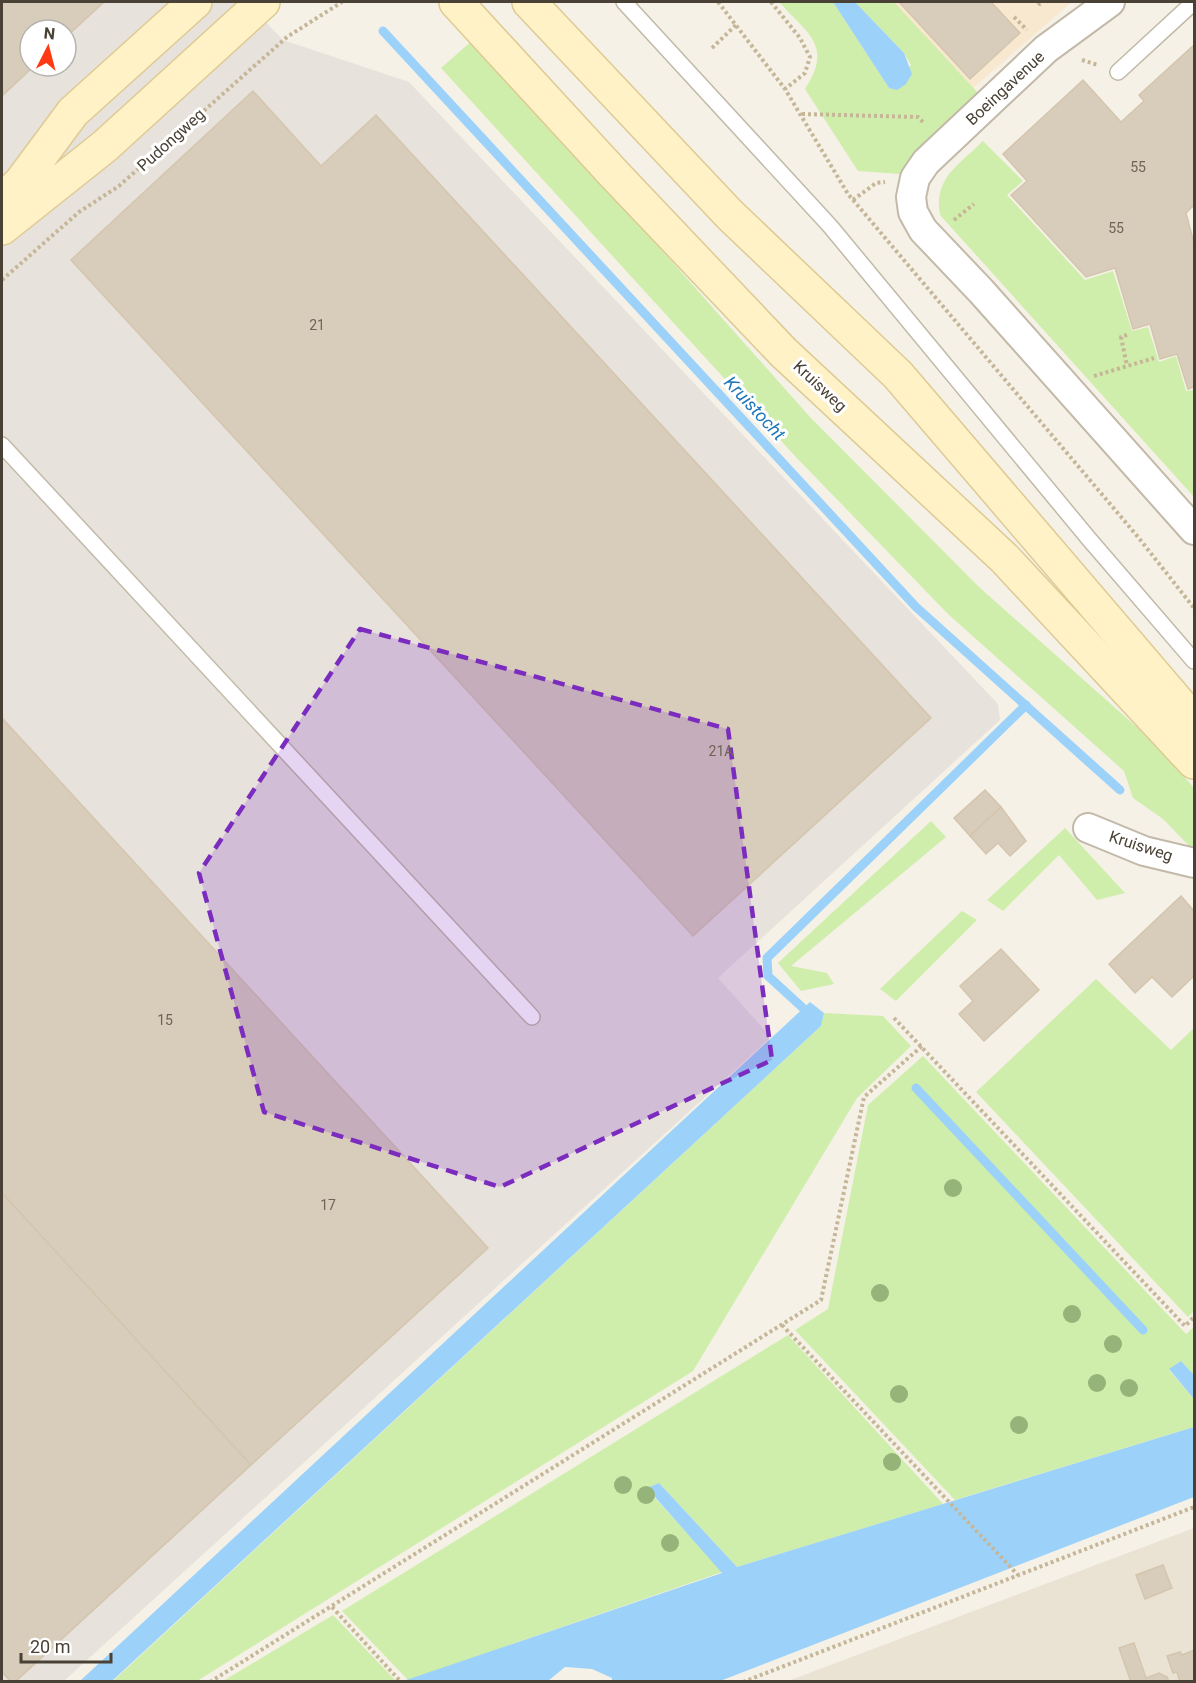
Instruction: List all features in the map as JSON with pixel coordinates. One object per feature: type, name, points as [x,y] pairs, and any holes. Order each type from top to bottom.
[{"type":"main road","points":[[2,201],[21,182],[73,112],[195,2]]},
{"type":"main road","points":[[2,228],[105,146],[263,2]]},
{"type":"main road","name":"Kruisweg","points":[[456,2],[783,352],[1004,558],[1194,762]]},
{"type":"main road","points":[[529,2],[730,214],[898,375],[1194,721]]},
{"type":"street","name":"Boeingavenue","points":[[1065,385],[926,235],[913,212],[912,186],[918,172],[944,144],[1046,49],[1110,2]]},
{"type":"street","points":[[1065,385],[1194,530]]},
{"type":"street","name":"Kruisweg","points":[[1088,828],[1144,851],[1194,863]]},
{"type":"lane","points":[[624,2],[830,226],[1089,539],[1194,661]]},
{"type":"lane","points":[[1118,72],[1194,2]]},
{"type":"lane","points":[[2,445],[532,1017]]},
{"type":"path","name":"Pudongweg","points":[[2,280],[79,212],[119,186],[287,37],[342,2]]},
{"type":"path","points":[[718,2],[785,89],[848,194],[1138,537],[1194,608]]},
{"type":"path","points":[[771,2],[800,38],[810,57],[806,73],[785,89]]},
{"type":"path","points":[[712,48],[737,24]]},
{"type":"path","points":[[801,114],[918,117],[944,144]]},
{"type":"path","points":[[1127,335],[1121,337],[1127,366]]},
{"type":"path","points":[[1065,385],[1154,358]]},
{"type":"path","points":[[894,1018],[1185,1326],[1194,1317]]},
{"type":"path","points":[[210,1682],[820,1300],[864,1097],[922,1046]]},
{"type":"path","points":[[782,1325],[1018,1575]]},
{"type":"path","points":[[743,1682],[1194,1507]]},
{"type":"path","points":[[332,1607],[399,1680]]},
{"type":"highlighted area","points":[[360,629],[728,729],[772,1060],[500,1187],[264,1112],[199,873]]},
{"type":"shaded area","points":[[2,2],[246,2],[283,40],[409,82],[998,704],[1000,720],[718,978],[771,1037],[64,1681],[2,1682]]},
{"type":"shaded area","points":[[854,2],[1072,2],[963,97]]},
{"type":"shaded area","points":[[1194,1528],[1194,1681],[788,1681]]},
{"type":"green space","points":[[779,2],[833,2],[889,88],[911,65],[904,53],[855,2],[894,2],[979,94],[917,150],[900,174],[858,171],[805,89],[817,62],[817,51],[813,41]]},
{"type":"green space","points":[[474,39],[810,417],[979,587],[1158,746],[1194,788],[1194,851],[1163,819],[1133,798],[1124,771],[948,614],[794,455],[441,68]]},
{"type":"green space","points":[[983,141],[1023,181],[1007,195],[1085,280],[1113,271],[1132,331],[1148,327],[1159,362],[1176,356],[1186,391],[1193,390],[1194,395],[1194,497],[940,215],[939,202],[944,181],[957,165]]},
{"type":"green space","points":[[931,821],[946,837],[791,966],[827,973],[834,984],[801,991],[778,963]]},
{"type":"green space","points":[[1065,828],[1125,893],[1097,900],[1059,855],[1003,911],[987,900]]},
{"type":"green space","points":[[962,911],[977,920],[896,1001],[880,989]]},
{"type":"green space","points":[[1096,979],[1171,1050],[1194,1028],[1194,1311],[1188,1317],[976,1092]]},
{"type":"green space","points":[[824,1013],[883,1016],[911,1046],[857,1098],[693,1371],[197,1681],[112,1682],[821,1026]]},
{"type":"green space","points":[[923,1056],[1186,1334],[1194,1327],[1194,1375],[1181,1361],[1169,1370],[1194,1399],[1194,1427],[955,1500],[795,1330],[828,1309],[868,1105]]},
{"type":"green space","points":[[788,1335],[943,1504],[737,1567],[659,1483],[647,1489],[722,1572],[408,1680],[342,1611]]},
{"type":"green space","points":[[333,1615],[396,1681],[223,1681]]},
{"type":"water","points":[[833,2],[855,2],[904,53],[912,74],[906,84],[897,90],[889,88]]},
{"type":"water","points":[[810,1002],[824,1013],[821,1026],[112,1681],[80,1681]]},
{"type":"water","points":[[1181,1361],[1194,1375],[1194,1399],[1169,1369]]},
{"type":"water","points":[[1194,1427],[1194,1497],[720,1681],[612,1681],[612,1678],[592,1669],[565,1667],[548,1681],[403,1681],[722,1573],[647,1488],[659,1483],[737,1567]]},
{"type":"building","points":[[2,2],[104,2],[78,26],[78,18],[18,18],[18,78],[21,78],[2,96]]},
{"type":"building","points":[[899,2],[991,2],[1020,33],[970,79]]},
{"type":"building","points":[[1194,45],[1194,205],[1186,213],[1194,243],[1194,387],[1188,389],[1177,354],[1160,359],[1150,324],[1133,329],[1115,268],[1086,277],[1011,195],[1027,181],[1003,154],[1083,80],[1121,122],[1144,101],[1139,95]]},
{"type":"building","points":[[253,91],[321,166],[376,115],[931,718],[693,936],[71,260]]},
{"type":"building","points":[[2,718],[488,1248],[251,1465],[2,1193]]},
{"type":"building","points":[[985,790],[1001,807],[970,836],[954,818]]},
{"type":"building","points":[[1001,807],[1026,841],[1010,856],[998,843],[986,854],[970,836]]},
{"type":"building","points":[[1181,896],[1194,911],[1194,976],[1172,997],[1152,977],[1135,993],[1109,964]]},
{"type":"building","points":[[1001,949],[1039,990],[984,1041],[959,1014],[973,1001],[960,986]]},
{"type":"building","points":[[2,1193],[251,1465],[15,1682],[11,1682],[2,1672]]},
{"type":"building","points":[[1163,1565],[1172,1588],[1145,1599],[1136,1575]]},
{"type":"building","points":[[1134,1643],[1146,1678],[1159,1673],[1167,1677],[1169,1682],[1131,1682],[1119,1648]]},
{"type":"building","points":[[1194,1650],[1194,1682],[1180,1682],[1177,1672],[1173,1673],[1167,1656],[1180,1652],[1182,1655]]},
{"type":"waterway","name":"Kruistocht","points":[[383,31],[916,607],[1120,790]]},
{"type":"waterway","points":[[803,1008],[768,976],[767,958],[1026,705]]},
{"type":"waterway","points":[[916,1088],[1143,1330]]}]
